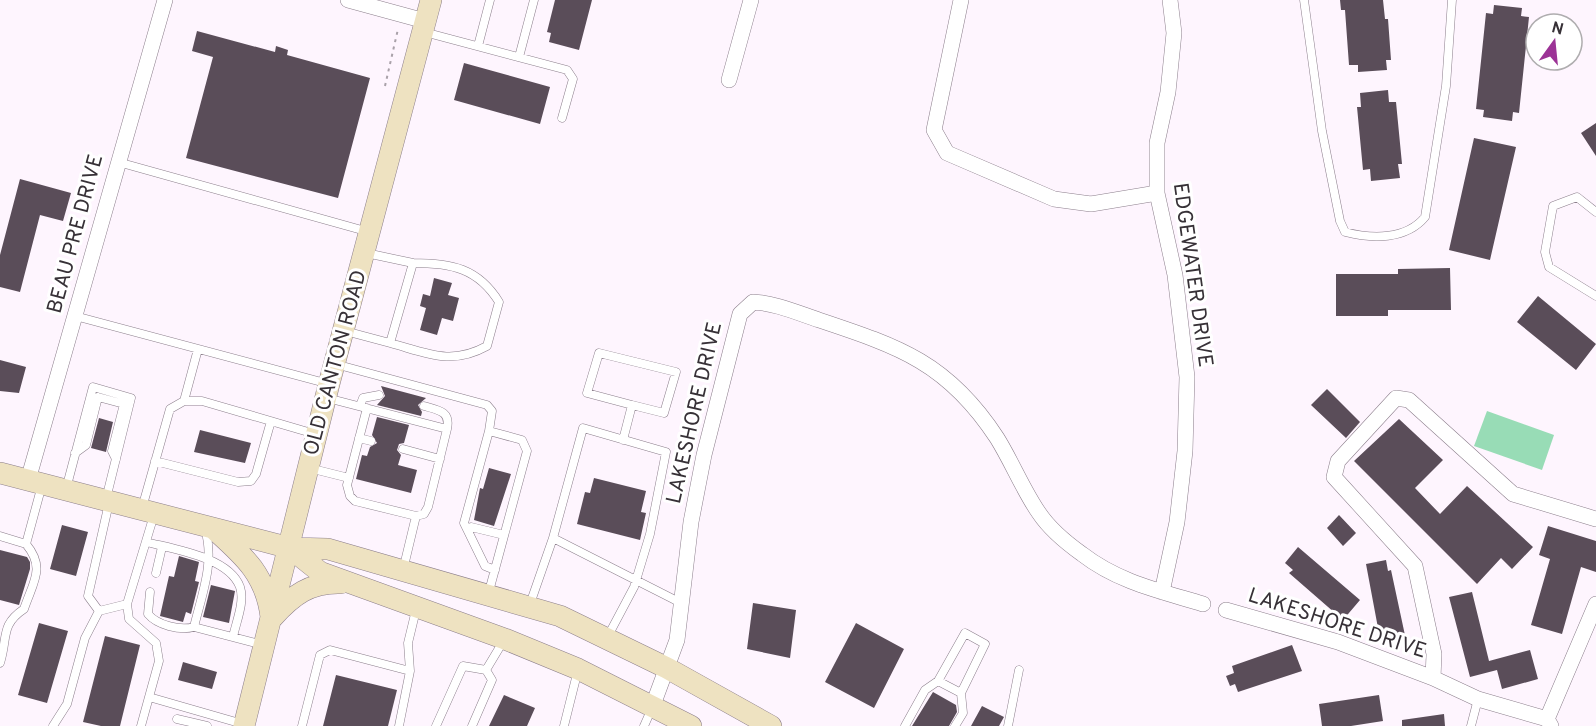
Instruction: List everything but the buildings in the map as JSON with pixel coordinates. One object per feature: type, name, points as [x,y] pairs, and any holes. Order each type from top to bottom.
[{"type":"main road","name":"OLD CANTON ROAD","points":[[244,725],[290,548],[316,434],[431,0]]},
{"type":"main road","points":[[0,473],[290,548],[328,549],[487,596],[530,606],[607,637],[771,726]]},
{"type":"main road","points":[[208,526],[251,563],[269,603],[271,620]]},
{"type":"main road","points":[[290,548],[320,572],[505,639],[578,669],[692,726]]},
{"type":"main road","points":[[271,620],[287,602],[310,587],[333,582],[354,583]]},
{"type":"street","name":"BEAU PRE DRIVE","points":[[35,482],[75,316],[165,0]]},
{"type":"street","points":[[348,0],[401,15],[424,26]]},
{"type":"street","points":[[729,80],[751,0]]},
{"type":"street","points":[[961,0],[934,130],[947,153],[1053,199],[1092,204],[1156,193]]},
{"type":"street","name":"EDGEWATER DRIVE","points":[[1162,592],[1179,510],[1185,451],[1187,377],[1174,274],[1156,193],[1157,143],[1168,92],[1174,33],[1170,0]]},
{"type":"street","name":"LAKESHORE DRIVE","points":[[653,705],[677,640],[691,522],[704,455],[740,315],[753,302],[791,311],[890,344],[934,369],[961,390],[997,438],[1040,515],[1081,554],[1115,576],[1203,604]]},
{"type":"street","name":"LAKESHORE DRIVE","points":[[1434,678],[1434,654],[1415,566],[1334,477],[1338,461],[1396,398],[1409,400],[1513,494],[1596,519]]},
{"type":"street","name":"LAKESHORE DRIVE","points":[[1226,610],[1338,642],[1434,678],[1478,699],[1549,722],[1596,604]]},
{"type":"lane","points":[[478,46],[490,0]]},
{"type":"lane","points":[[519,57],[534,0]]},
{"type":"lane","points":[[1304,0],[1322,131],[1340,221],[1345,232],[1369,236],[1392,236],[1415,229],[1425,217],[1446,86],[1452,0]]},
{"type":"lane","points":[[424,26],[478,46],[567,70],[572,74],[562,118]]},
{"type":"lane","points":[[118,162],[367,242],[413,263],[441,263],[469,272],[488,284],[500,302],[487,346],[468,357],[446,358],[343,331]]},
{"type":"lane","points":[[1596,212],[1577,197],[1553,206],[1545,252],[1548,267],[1596,296]]},
{"type":"lane","points":[[390,343],[413,263]]},
{"type":"lane","points":[[75,316],[198,350],[330,382],[487,405],[492,411],[489,431],[464,523],[485,566],[495,570]]},
{"type":"lane","points":[[184,400],[198,350]]},
{"type":"lane","points":[[599,353],[676,372],[664,413],[632,405],[587,393],[599,353]]},
{"type":"lane","points":[[330,382],[363,407],[447,429]]},
{"type":"lane","points":[[66,490],[93,387],[132,398],[116,459],[88,596],[99,611]]},
{"type":"lane","points":[[379,395],[363,398],[359,438],[347,485],[350,496],[355,501],[416,516],[424,514],[428,507],[447,429],[446,414],[424,406]]},
{"type":"lane","points":[[141,726],[159,661],[156,643],[129,619],[127,604],[146,542],[155,461],[170,409],[184,400],[202,401],[316,434]]},
{"type":"lane","points":[[623,440],[632,405]]},
{"type":"lane","points":[[155,461],[238,482],[251,481],[256,474],[271,421]]},
{"type":"lane","points":[[530,606],[553,538],[583,428],[666,452],[650,534],[636,581],[607,637]]},
{"type":"lane","points":[[487,596],[527,451],[522,440],[489,431]]},
{"type":"lane","points":[[359,438],[371,441]]},
{"type":"lane","points":[[402,449],[440,459]]},
{"type":"lane","points":[[309,468],[349,478]]},
{"type":"lane","points":[[26,544],[35,482]]},
{"type":"lane","points":[[403,572],[416,516]]},
{"type":"lane","points":[[194,627],[210,560],[208,526]]},
{"type":"lane","points":[[467,529],[471,527],[504,536]]},
{"type":"lane","points":[[0,536],[26,544],[37,557],[38,565],[24,609],[11,618],[6,627],[1,659]]},
{"type":"lane","points":[[553,538],[681,603]]},
{"type":"lane","points":[[146,542],[210,560],[232,574],[240,587],[241,602],[233,637]]},
{"type":"lane","points":[[156,573],[162,547]]},
{"type":"lane","points":[[150,592],[147,607],[152,619],[187,629],[194,627],[264,646]]},
{"type":"lane","points":[[56,725],[67,704],[85,638],[99,611],[127,604]]},
{"type":"lane","points":[[399,726],[410,671],[408,643],[417,607]]},
{"type":"lane","points":[[905,726],[925,690],[938,681],[964,633],[985,644],[961,693],[963,712],[955,726]]},
{"type":"lane","points":[[486,670],[505,639]]},
{"type":"lane","points":[[302,726],[320,655],[330,650],[410,671]]},
{"type":"lane","points":[[436,726],[463,666],[486,670],[492,680],[472,726]]},
{"type":"lane","points":[[564,726],[578,669]]},
{"type":"lane","points":[[1009,726],[1019,670]]},
{"type":"lane","points":[[938,681],[961,693]]},
{"type":"lane","points":[[149,697],[244,725]]},
{"type":"lane","points":[[1471,726],[1478,699]]},
{"type":"lane","points":[[644,726],[653,705]]},
{"type":"lane","points":[[180,706],[176,722],[208,726],[213,716]]},
{"type":"path","points":[[385,86],[401,15]]},
{"type":"green space","points":[[1487,411],[1554,435],[1542,470],[1474,446]]}]
